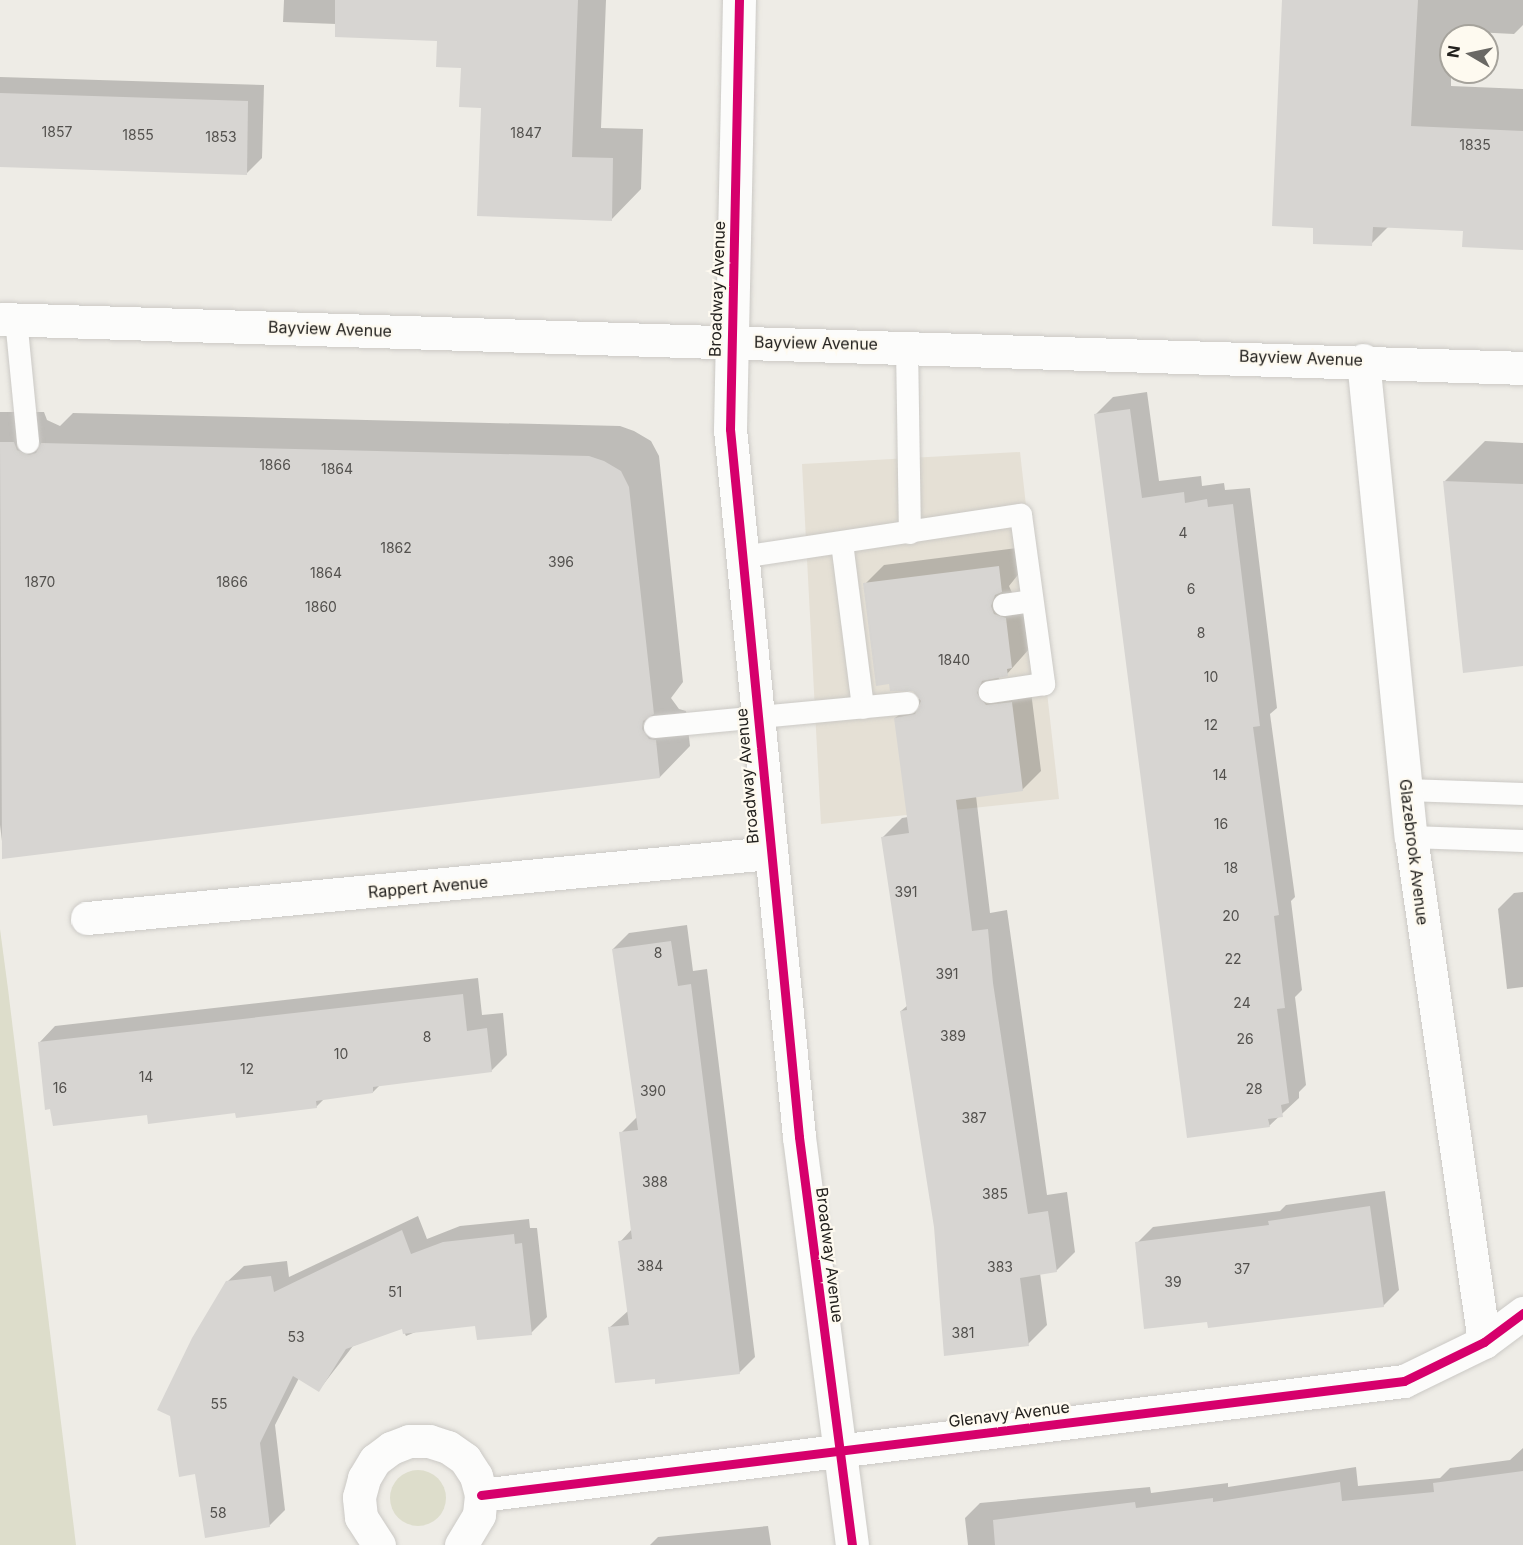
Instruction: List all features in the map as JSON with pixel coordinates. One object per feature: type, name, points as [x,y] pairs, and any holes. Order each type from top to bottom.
[{"type":"street","name":"Broadway Avenue","points":[[739,0],[730,342],[730,429],[799,1137],[852,1545]]},
{"type":"street","name":"Bayview Avenue","points":[[8,319],[1364,360],[1523,368]]},
{"type":"street","name":"Glazebrook Avenue","points":[[1364,360],[1411,837],[1484,1342]]},
{"type":"street","name":"Rappert Avenue","points":[[87,918],[770,853]]},
{"type":"street","name":"Glenavy Avenue","points":[[481,1496],[1404,1381],[1484,1342],[1523,1313]]},
{"type":"street","points":[[379,1545],[361,1517],[359,1497],[375,1460],[391,1448],[419,1441],[448,1447],[465,1459],[476,1476],[481,1496],[479,1515],[461,1545]]},
{"type":"lane","points":[[8,319],[28,442]]},
{"type":"lane","points":[[907,346],[910,533]]},
{"type":"lane","points":[[742,557],[1021,515],[1044,684],[990,692]]},
{"type":"lane","points":[[842,543],[860,625],[863,708]]},
{"type":"lane","points":[[1004,605],[1032,601]]},
{"type":"lane","points":[[655,728],[757,721],[908,704]]},
{"type":"lane","points":[[1406,790],[1523,794]]},
{"type":"lane","points":[[1411,837],[1523,841]]},
{"type":"shaded area","points":[[1020,452],[1059,799],[821,824],[802,464]]},
{"type":"green space","points":[[0,929],[8,989],[76,1545],[0,1545]]},
{"type":"green space","points":[[412,1470],[424,1470],[438,1478],[446,1492],[444,1509],[438,1518],[424,1526],[412,1526],[395,1514],[390,1504],[390,1492],[402,1475]]},
{"type":"building","points":[[335,0],[578,0],[572,157],[613,158],[612,221],[477,216],[481,108],[459,107],[461,68],[436,67],[437,41],[335,37]]},
{"type":"building","points":[[1282,0],[1418,0],[1411,126],[1523,131],[1523,250],[1462,247],[1463,231],[1373,227],[1372,246],[1313,244],[1313,228],[1272,226]]},
{"type":"building","points":[[0,93],[248,101],[247,175],[0,167]]},
{"type":"building","points":[[1130,409],[1142,498],[1184,492],[1185,503],[1207,499],[1208,507],[1233,504],[1260,726],[1253,727],[1279,915],[1274,916],[1285,1008],[1277,1009],[1289,1103],[1281,1105],[1283,1117],[1268,1119],[1270,1127],[1187,1138],[1094,414]]},
{"type":"building","points":[[0,442],[14,442],[17,450],[29,455],[36,453],[41,443],[589,456],[604,461],[621,471],[629,487],[654,714],[643,721],[642,729],[649,739],[656,740],[660,778],[2,859]]},
{"type":"building","points":[[1443,481],[1523,484],[1523,666],[1463,673]]},
{"type":"building","points":[[999,566],[1002,592],[995,595],[991,606],[994,614],[1006,618],[1012,668],[1007,669],[1008,676],[982,681],[977,693],[986,705],[1012,702],[1023,791],[956,800],[972,931],[988,929],[993,983],[1028,1214],[1048,1211],[1057,1272],[1020,1278],[1029,1346],[944,1356],[934,1227],[900,1011],[907,1010],[881,837],[909,833],[894,718],[915,714],[921,701],[913,691],[890,691],[889,684],[876,686],[863,583]]},
{"type":"building","points":[[671,941],[678,986],[691,984],[740,1374],[655,1384],[655,1379],[615,1383],[608,1327],[629,1325],[618,1241],[632,1239],[619,1132],[638,1130],[612,949]]},
{"type":"building","points":[[463,994],[467,1031],[487,1028],[492,1072],[373,1087],[373,1093],[316,1101],[317,1108],[236,1118],[235,1113],[148,1124],[147,1115],[53,1126],[50,1109],[45,1110],[38,1042]]},
{"type":"building","points":[[1370,1206],[1384,1307],[1208,1328],[1207,1322],[1144,1329],[1135,1242],[1269,1225],[1268,1221]]},
{"type":"building","points":[[402,1230],[411,1254],[443,1242],[514,1234],[515,1244],[522,1243],[532,1335],[477,1340],[475,1326],[403,1334],[402,1329],[346,1349],[319,1392],[293,1376],[260,1443],[270,1527],[205,1538],[195,1474],[179,1477],[170,1416],[157,1410],[192,1338],[226,1281],[271,1276],[274,1292]]},
{"type":"building","points":[[1523,1471],[1523,1545],[995,1545],[993,1520],[1135,1502],[1136,1508],[1213,1498],[1213,1502],[1340,1482],[1342,1501],[1434,1492],[1433,1483]]},
{"type":"cycle path","points":[[739,0],[730,429],[799,1137],[852,1545]]},
{"type":"cycle path","points":[[481,1495],[1404,1381],[1484,1342],[1523,1313]]}]
